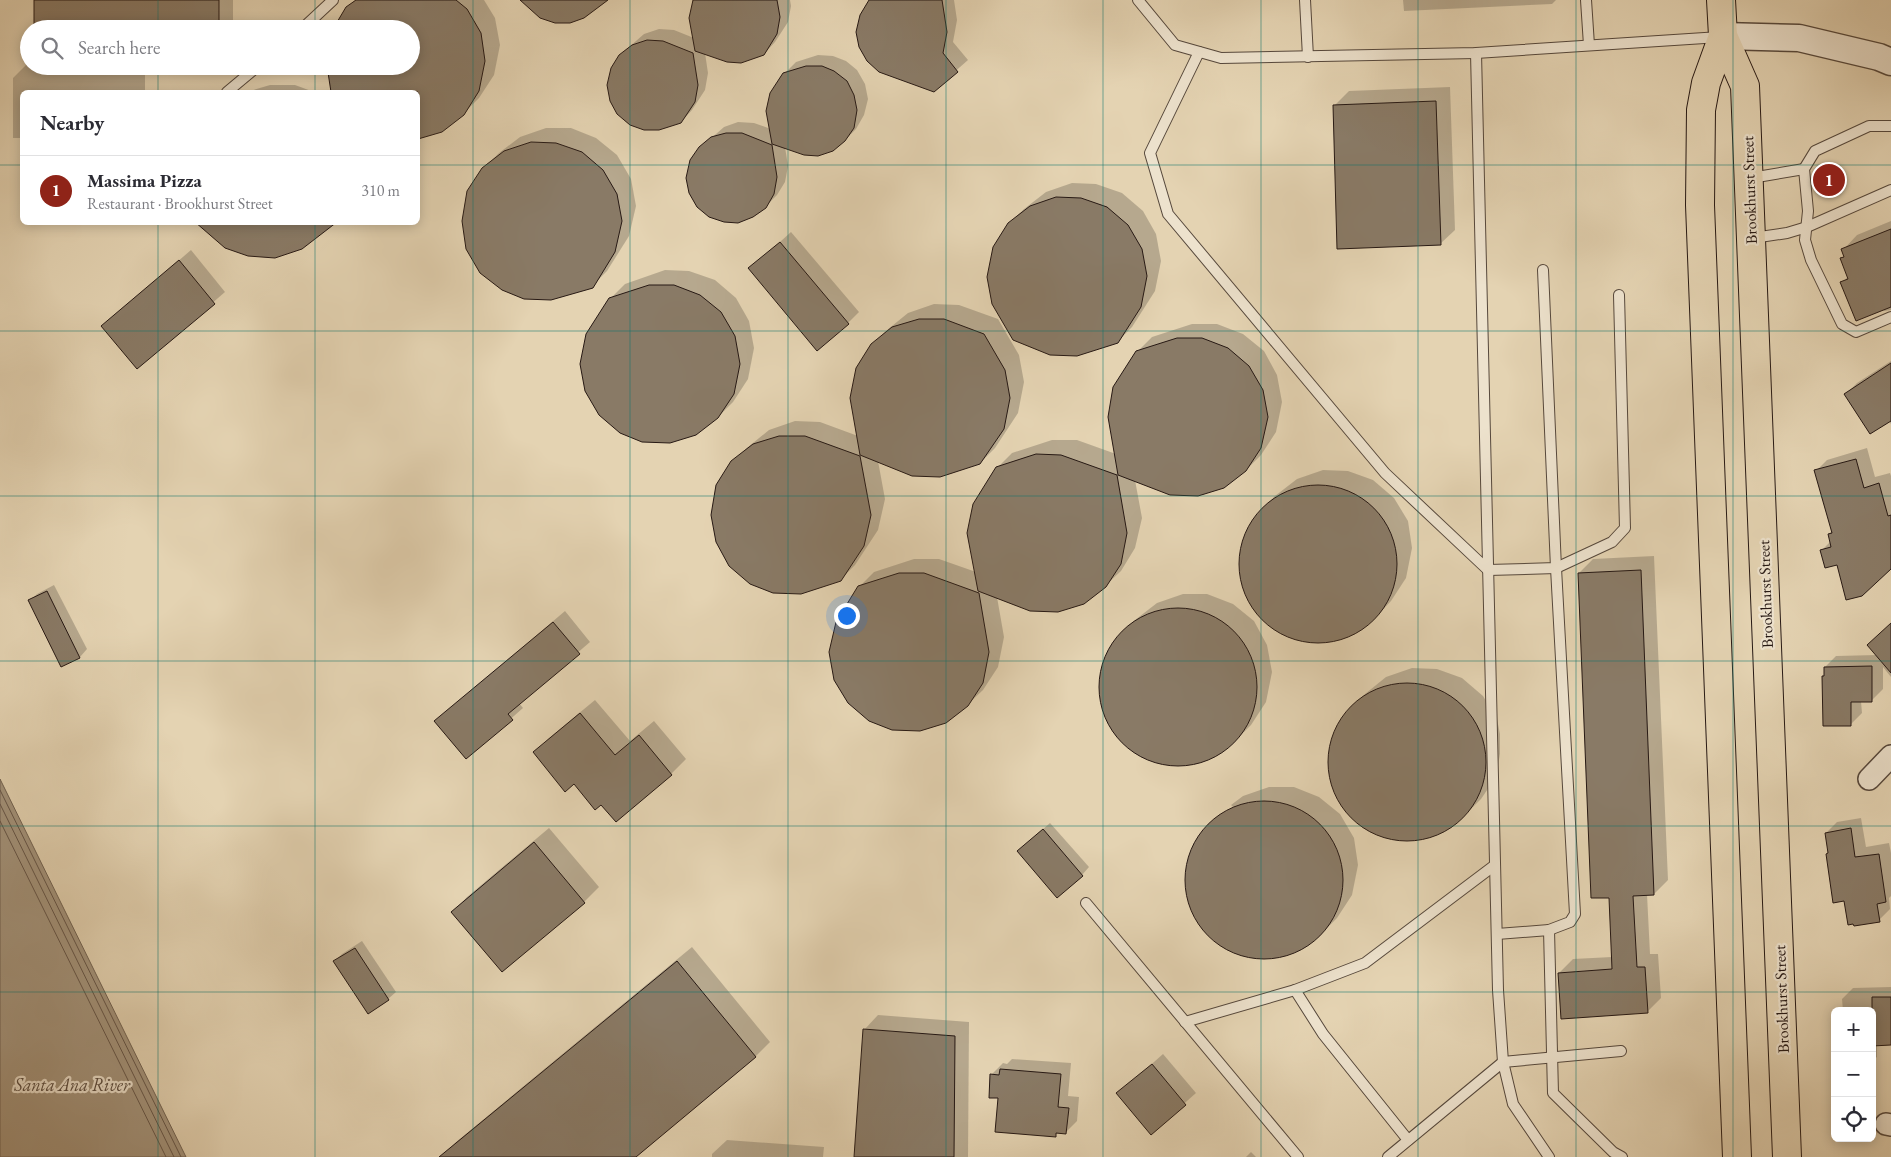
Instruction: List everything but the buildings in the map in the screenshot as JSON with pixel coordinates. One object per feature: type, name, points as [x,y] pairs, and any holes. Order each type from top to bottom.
[{"type":"main road","name":"Brookhurst Street","points":[[1721,0],[1723,36],[1745,86],[1787,1157]]},
{"type":"main road","name":"Brookhurst Street","points":[[1723,36],[1706,83],[1702,110],[1700,205],[1737,1157]]},
{"type":"street","points":[[1723,36],[1799,38],[1879,56],[1891,62]]},
{"type":"street","points":[[1869,779],[1891,756]]},
{"type":"lane","points":[[312,20],[333,0]]},
{"type":"lane","points":[[1138,0],[1175,45],[1221,58],[1476,53],[1723,36]]},
{"type":"lane","points":[[1305,0],[1308,56]]},
{"type":"lane","points":[[1586,0],[1589,45]]},
{"type":"lane","points":[[1200,52],[1150,153],[1168,214],[1385,473],[1488,570],[1556,568],[1612,542],[1625,528],[1619,294]]},
{"type":"lane","points":[[1476,53],[1498,990],[1503,1062],[1513,1104],[1549,1157]]},
{"type":"lane","points":[[229,90],[247,75]]},
{"type":"lane","points":[[1891,126],[1869,126],[1815,151],[1804,169],[1808,211],[1805,240],[1811,260],[1842,324],[1856,332],[1891,317]]},
{"type":"lane","points":[[1749,178],[1804,169]]},
{"type":"lane","points":[[1751,238],[1787,233],[1807,227],[1891,190]]},
{"type":"lane","points":[[1496,934],[1549,930],[1570,922],[1575,914],[1556,568],[1543,270]]},
{"type":"lane","points":[[1186,1022],[1295,990],[1365,963],[1495,865]]},
{"type":"lane","points":[[1086,903],[1298,1157]]},
{"type":"lane","points":[[1549,930],[1553,1093],[1613,1152],[1622,1157]]},
{"type":"lane","points":[[1295,990],[1323,1034],[1408,1140]]},
{"type":"lane","points":[[1388,1157],[1503,1062],[1621,1051]]},
{"type":"water","name":"Santa Ana River","points":[[0,779],[186,1157],[0,1157]]},
{"type":"place","name":"Massima Pizza","points":[[1829,180]]}]
